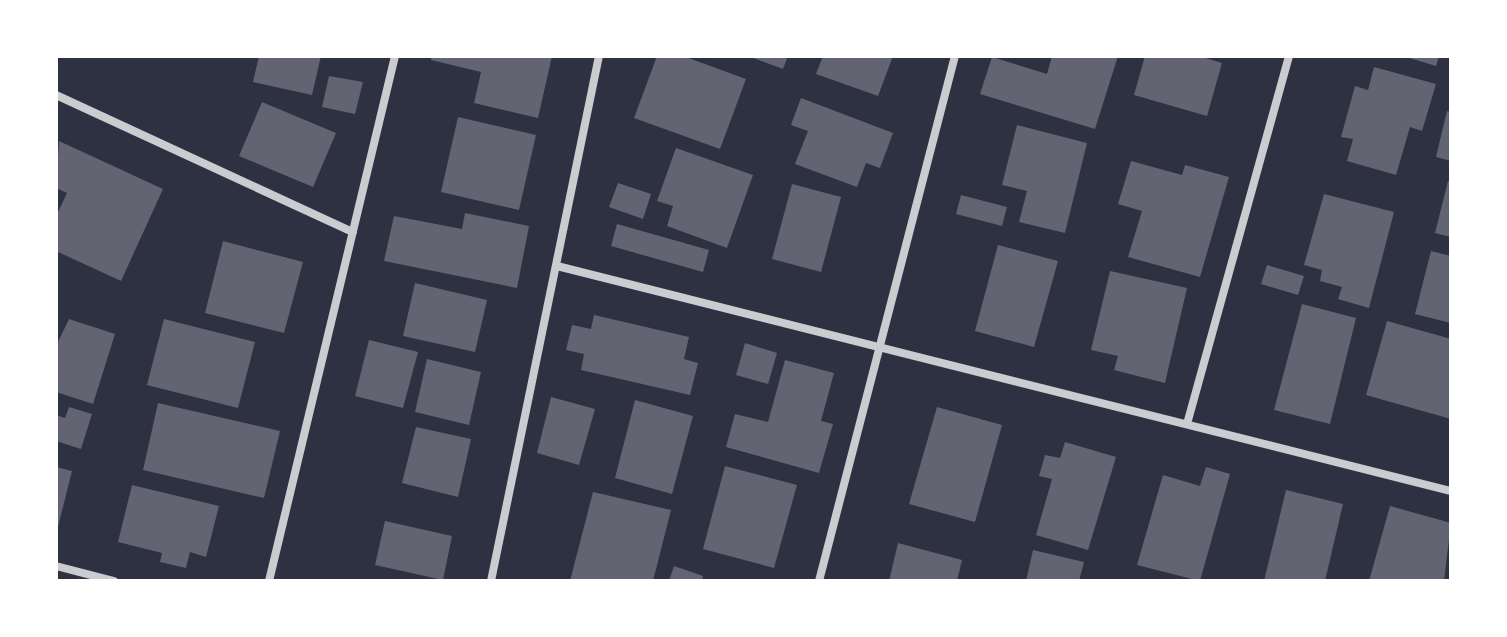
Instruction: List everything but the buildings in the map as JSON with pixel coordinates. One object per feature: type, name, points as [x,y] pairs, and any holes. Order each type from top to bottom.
[{"type":"street","points":[[269,581],[395,56]]},
{"type":"street","points":[[491,581],[599,56]]},
{"type":"street","points":[[819,581],[955,56]]},
{"type":"street","points":[[1187,424],[1289,56]]},
{"type":"street","points":[[56,95],[353,232]]},
{"type":"street","points":[[557,266],[1451,491]]},
{"type":"street","points":[[56,566],[114,581]]}]
